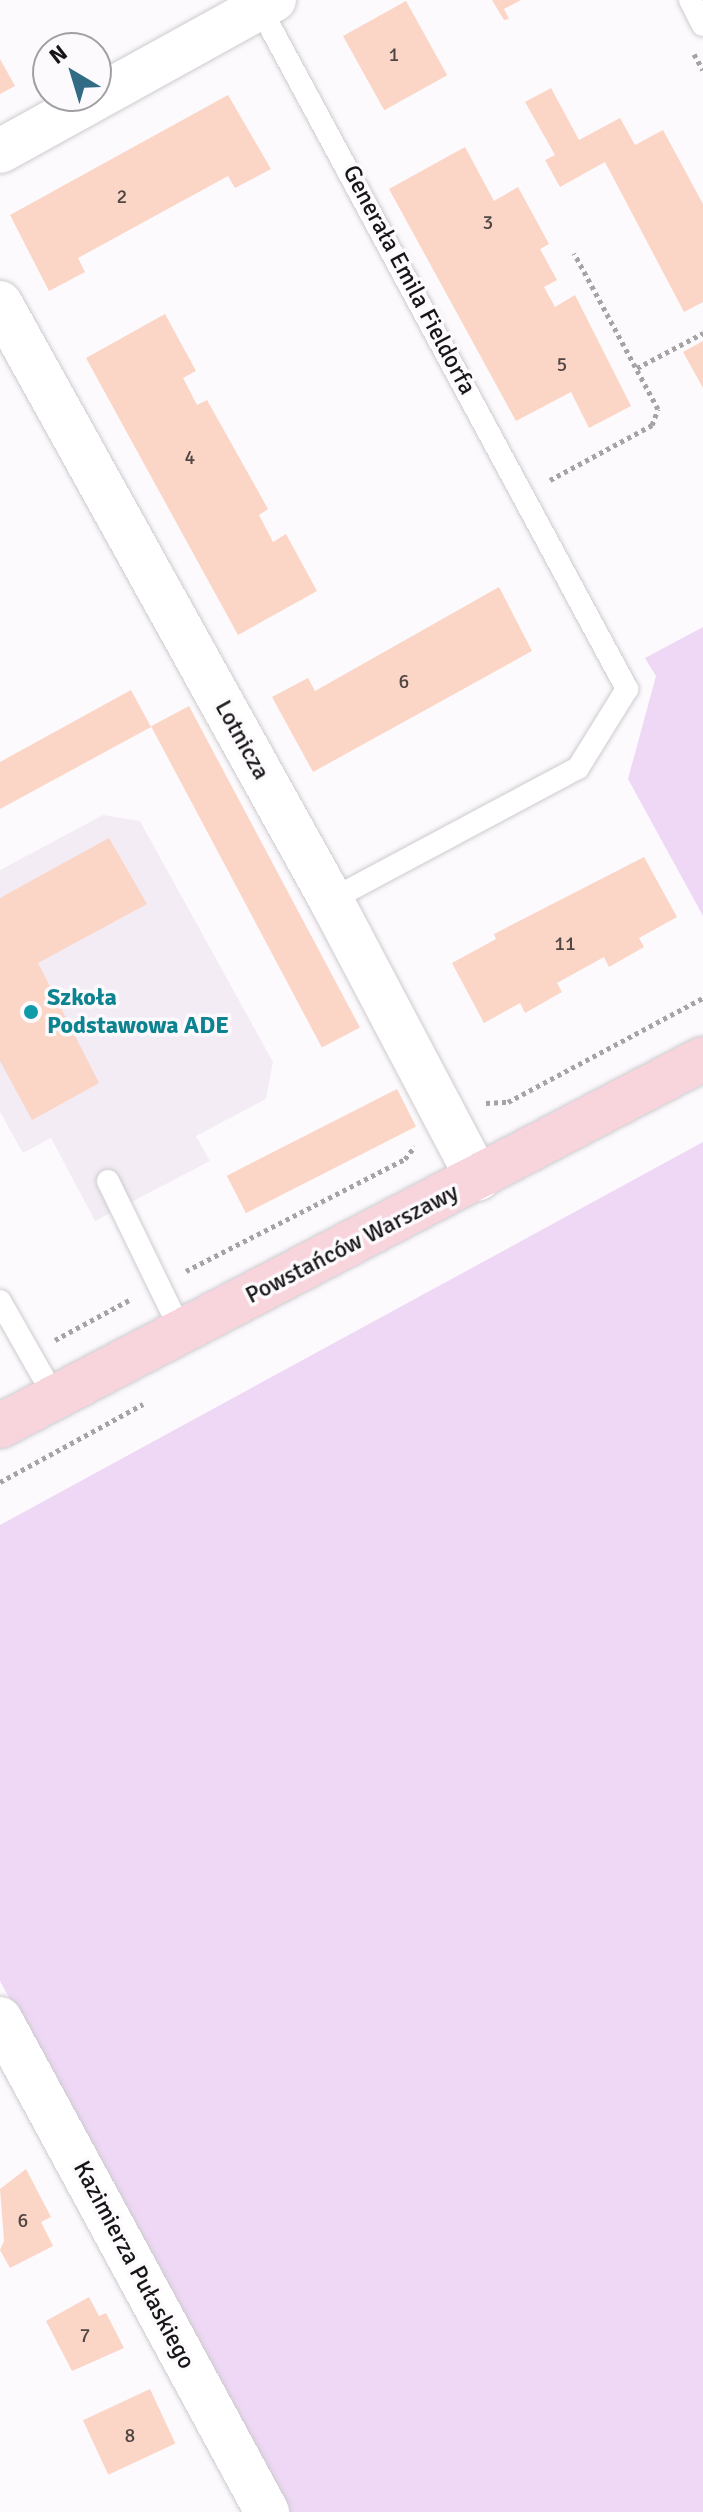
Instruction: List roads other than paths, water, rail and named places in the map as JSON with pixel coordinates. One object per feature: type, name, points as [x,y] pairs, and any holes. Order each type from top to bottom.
[{"type":"main road","name":"Powstańców Warszawy","points":[[0,1426],[703,1059]]},
{"type":"street","points":[[0,151],[267,4]]},
{"type":"street","name":"Lotnicza","points":[[0,303],[331,900],[478,1179]]},
{"type":"street","name":"Kazimierza Pułaskiego","points":[[0,2019],[267,2512]]},
{"type":"lane","points":[[690,0],[703,25]]},
{"type":"lane","name":"Generała Emila Fieldorfa","points":[[267,4],[627,689],[578,768],[331,900]]},
{"type":"lane","points":[[108,1181],[181,1331]]},
{"type":"lane","points":[[0,1301],[54,1396]]},
{"type":"place","name":"Szkoła Podstawowa ADE","points":[[31,1012]]}]
